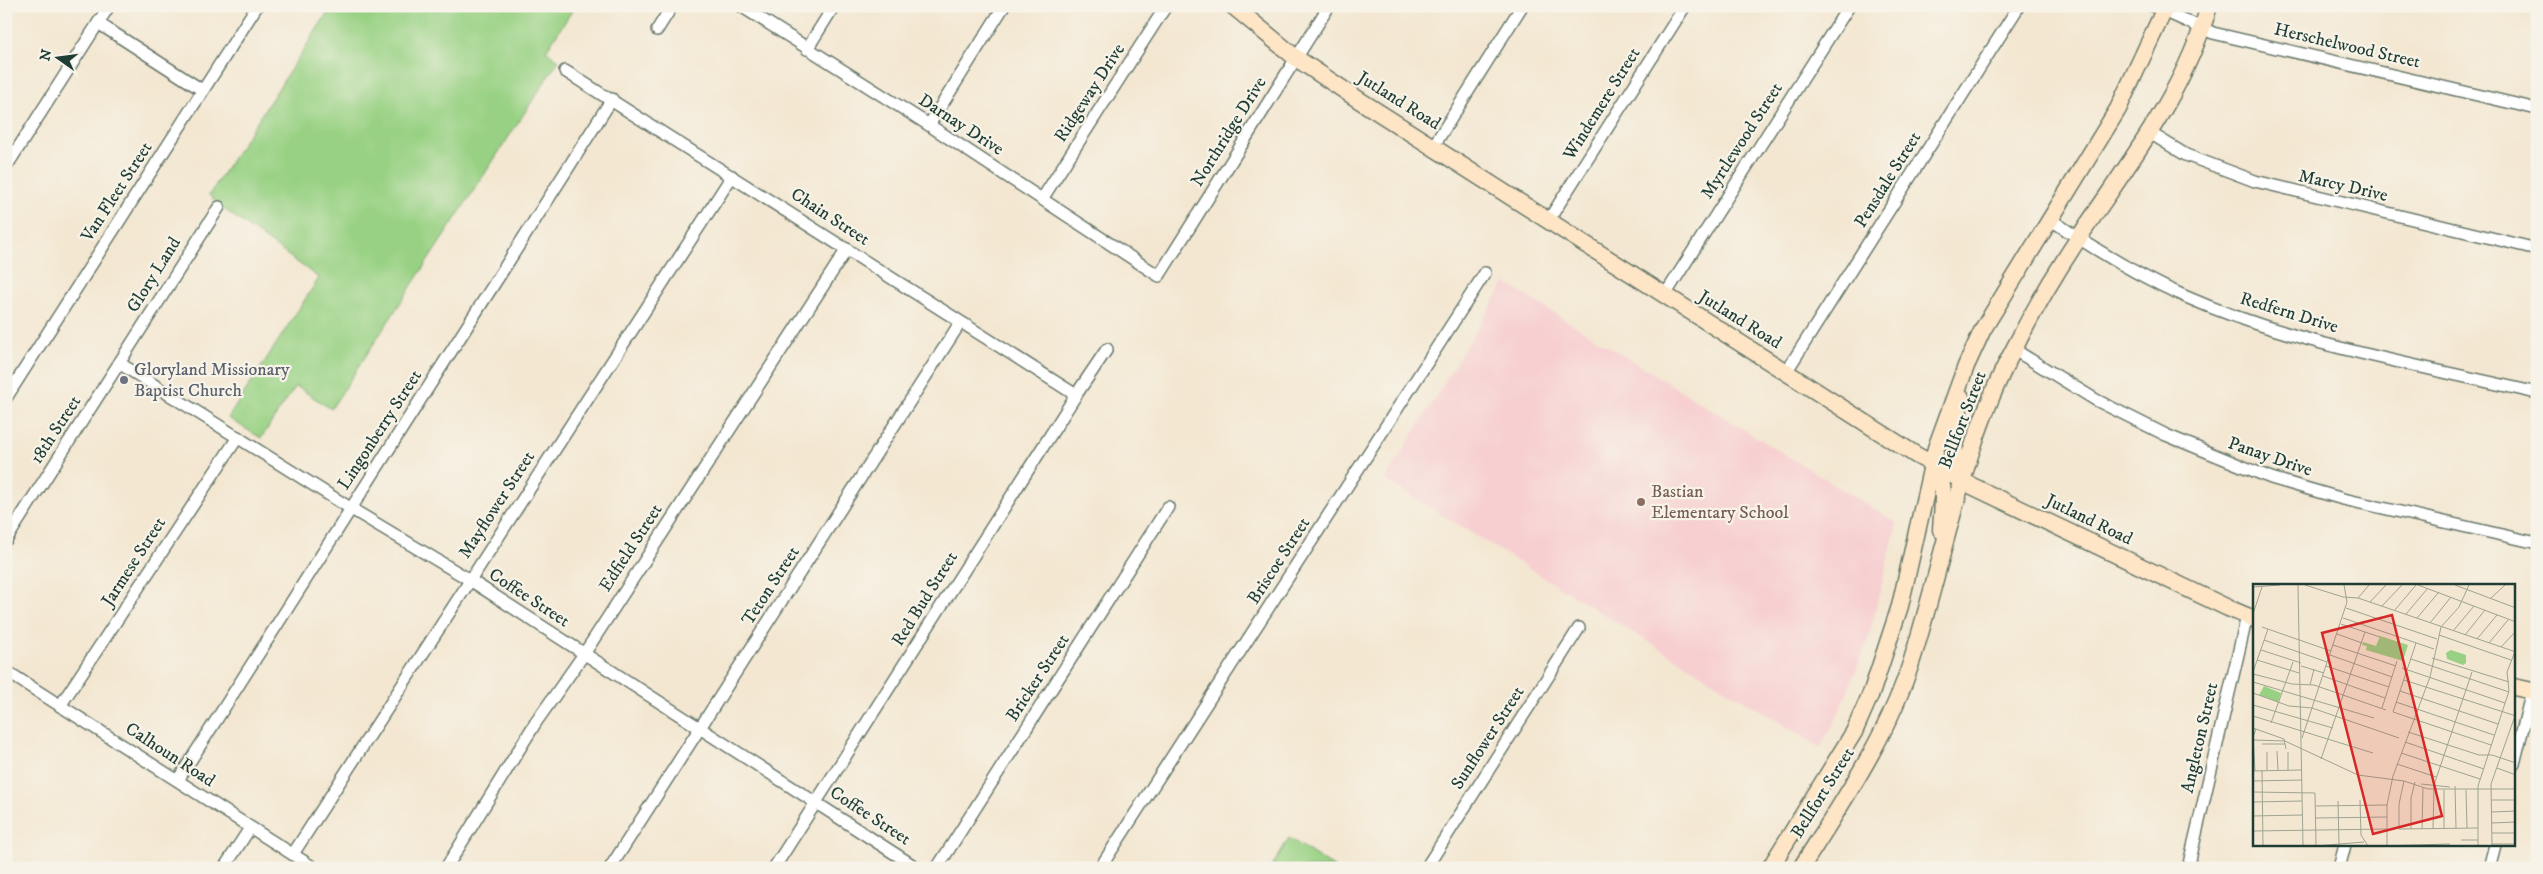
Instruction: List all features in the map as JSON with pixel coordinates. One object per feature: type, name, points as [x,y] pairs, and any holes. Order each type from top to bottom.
[{"type":"main road","name":"Jutland Road","points":[[1233,6],[1296,58],[1548,221],[1932,464],[2250,617]]},
{"type":"main road","name":"Bellfort Street","points":[[1801,868],[1877,743],[1896,705],[1926,612],[1962,480],[1987,406],[2014,349],[2078,238],[2150,133],[2177,87],[2202,30],[2209,6]]},
{"type":"main road","name":"Bellfort Street","points":[[1775,866],[1854,732],[1888,650],[1900,606],[1932,464],[1947,414],[1966,366],[1983,329],[2118,109],[2161,8]]},
{"type":"main road","points":[[1962,480],[1954,462],[1953,448],[1966,366]]},
{"type":"main road","points":[[1932,464],[1939,472],[1942,484],[1940,555]]},
{"type":"main road","points":[[1900,606],[1926,612]]},
{"type":"main road","points":[[2516,688],[2534,692]]},
{"type":"main road","points":[[1854,732],[1877,743]]},
{"type":"street","points":[[6,166],[109,6]]},
{"type":"street","name":"Van Fleet Street","points":[[6,398],[202,90],[258,6]]},
{"type":"street","points":[[657,30],[672,6]]},
{"type":"street","name":"Darnay Drive","points":[[742,6],[1042,198],[1159,276]]},
{"type":"street","points":[[807,48],[834,6]]},
{"type":"street","points":[[929,125],[1004,6]]},
{"type":"street","name":"Ridgeway Drive","points":[[1042,198],[1166,6]]},
{"type":"street","name":"Northridge Drive","points":[[1159,276],[1328,6]]},
{"type":"street","points":[[1433,147],[1522,6]]},
{"type":"street","name":"Windemere Street","points":[[1548,221],[1685,6]]},
{"type":"street","name":"Myrtlewood Street","points":[[1664,295],[1850,6]]},
{"type":"street","name":"Pensdale Street","points":[[1786,372],[2019,6]]},
{"type":"street","name":"Herschelwood Street","points":[[2161,8],[2202,30],[2537,109]]},
{"type":"street","points":[[98,23],[202,90]]},
{"type":"street","name":"Chain Street","points":[[565,71],[612,99],[960,323],[1076,395]]},
{"type":"street","name":"Lingonberry Street","points":[[178,780],[612,99]]},
{"type":"street","name":"Marcy Drive","points":[[2150,133],[2186,155],[2255,181],[2537,250]]},
{"type":"street","name":"Mayflower Street","points":[[293,854],[732,176]]},
{"type":"street","name":"Glory Land","points":[[120,363],[219,207]]},
{"type":"street","name":"Redfern Drive","points":[[2050,219],[2132,270],[2184,296],[2273,328],[2320,342],[2537,393]]},
{"type":"street","name":"Edfield Street","points":[[446,868],[536,722],[584,654],[847,249]]},
{"type":"street","name":"Briscoe Street","points":[[1100,868],[1486,273]]},
{"type":"street","name":"Teton Street","points":[[610,868],[960,323]]},
{"type":"street","name":"Red Bud Street","points":[[774,868],[1107,349]]},
{"type":"street","name":"Panay Drive","points":[[2014,349],[2096,400],[2157,431],[2213,456],[2263,475],[2344,499],[2537,543]]},
{"type":"street","name":"Coffee Street","points":[[120,363],[350,508],[470,580],[917,868]]},
{"type":"street","name":"18th Street","points":[[6,540],[120,363]]},
{"type":"street","name":"Jarmese Street","points":[[60,706],[238,437]]},
{"type":"street","name":"Bricker Street","points":[[937,868],[1168,507]]},
{"type":"street","name":"Angleton Street","points":[[2188,868],[2250,617]]},
{"type":"street","name":"Sunflower Street","points":[[1426,868],[1579,628]]},
{"type":"street","name":"Calhoun Road","points":[[6,671],[314,868]]},
{"type":"street","points":[[2516,757],[2534,692]]},
{"type":"street","points":[[224,868],[250,828]]},
{"type":"street","points":[[2339,868],[2345,846]]},
{"type":"street","points":[[2489,868],[2495,846]]},
{"type":"shaded area","name":"Bastian Elementary School","points":[[1505,283],[1897,523],[1867,643],[1835,722],[1820,747],[1385,480]]},
{"type":"green space","points":[[332,6],[575,6],[546,51],[559,60],[331,409],[296,386],[261,438],[228,418],[319,278],[221,207],[209,195]]},
{"type":"green space","points":[[1289,838],[1335,868],[1271,868]]},
{"type":"place","name":"Gloryland Missionary Baptist Church","points":[[124,380]]},
{"type":"place","name":"Bastian Elementary School","points":[[1641,502]]}]
